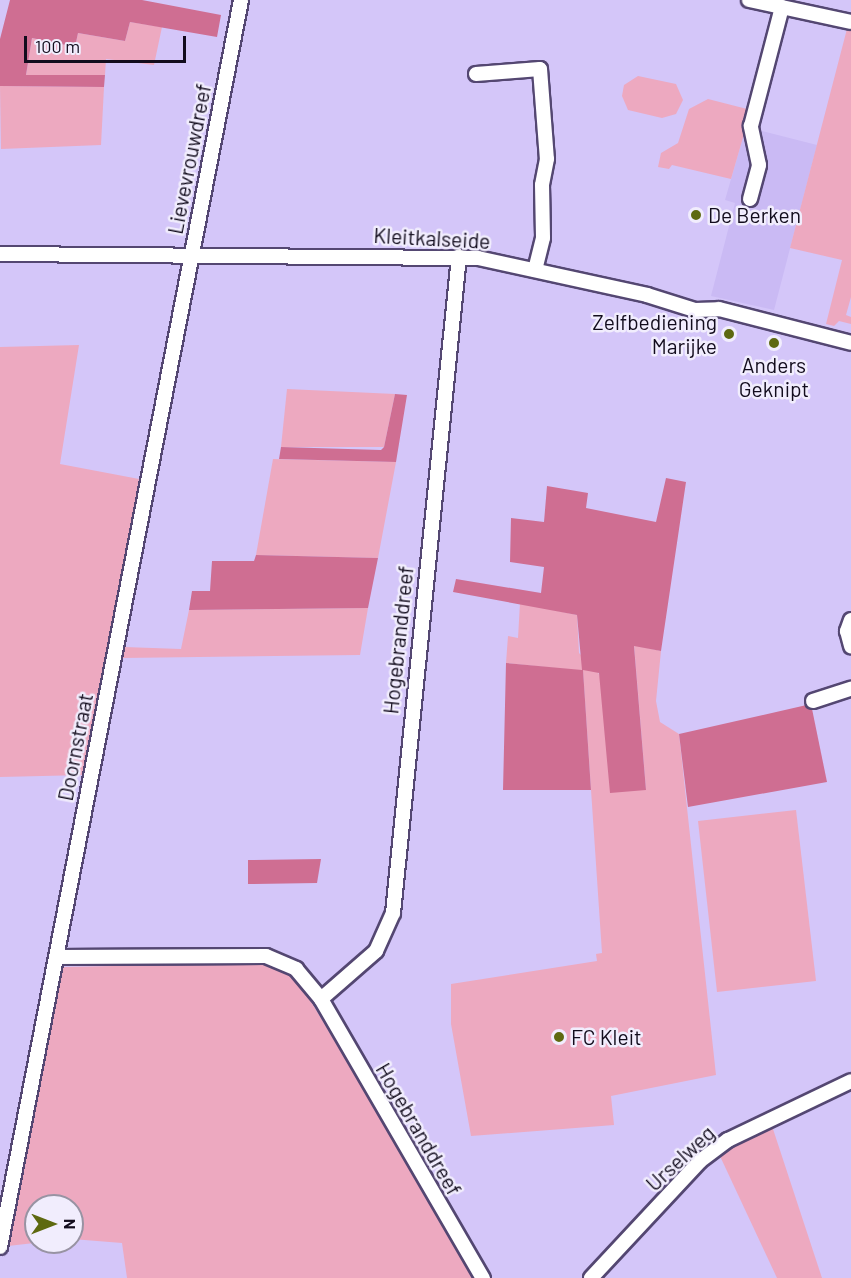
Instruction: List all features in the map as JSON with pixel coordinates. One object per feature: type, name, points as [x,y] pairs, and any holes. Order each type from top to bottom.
[{"type":"street","name":"Lievevrouwdreef","points":[[192,255],[241,0]]},
{"type":"street","points":[[749,0],[851,22]]},
{"type":"street","points":[[750,200],[759,165],[751,126],[782,7]]},
{"type":"street","points":[[476,74],[540,69],[547,159],[542,184],[543,232],[535,270]]},
{"type":"street","name":"Kleitkalseide","points":[[0,254],[459,256],[535,270],[695,310],[719,309],[851,344]]},
{"type":"street","name":"Doornstraat","points":[[0,1247],[192,255]]},
{"type":"street","name":"Hogebranddreef","points":[[321,999],[376,951],[393,913],[459,256]]},
{"type":"street","points":[[851,621],[847,631],[851,646]]},
{"type":"street","points":[[813,701],[851,689]]},
{"type":"street","name":"Hogebranddreef","points":[[56,957],[266,956],[296,969],[321,999],[483,1278]]},
{"type":"street","name":"Urselweg","points":[[591,1278],[700,1161],[728,1140],[851,1081]]},
{"type":"shaded area","points":[[10,0],[142,0],[221,15],[217,37],[130,22],[125,41],[78,33],[75,47],[32,38],[26,75],[105,75],[104,87],[0,86],[0,39]]},
{"type":"shaded area","points":[[130,22],[162,27],[154,65],[106,59],[105,75],[26,75],[32,38],[75,47],[78,33],[125,41]]},
{"type":"shaded area","points":[[848,25],[851,26],[851,297],[846,315],[851,317],[851,324],[839,321],[834,326],[826,324],[842,260],[790,248]]},
{"type":"shaded area","points":[[638,76],[676,84],[683,100],[676,114],[662,118],[628,110],[622,96],[624,85]]},
{"type":"shaded area","points":[[0,86],[104,87],[101,145],[1,149]]},
{"type":"shaded area","points":[[708,99],[751,110],[731,179],[672,165],[669,169],[658,167],[661,153],[678,143],[689,109]]},
{"type":"shaded area","points":[[746,127],[817,145],[774,310],[711,296],[735,203],[725,200]]},
{"type":"shaded area","points":[[79,345],[60,464],[139,479],[85,775],[0,777],[0,347]]},
{"type":"shaded area","points":[[287,389],[395,394],[384,447],[281,447]]},
{"type":"shaded area","points":[[395,394],[407,395],[396,462],[279,459],[281,447],[381,450],[384,447]]},
{"type":"shaded area","points":[[273,459],[396,462],[378,558],[256,555]]},
{"type":"shaded area","points":[[666,478],[686,482],[661,651],[634,646],[646,790],[610,793],[599,673],[583,670],[591,790],[503,790],[506,663],[582,670],[577,615],[453,592],[456,579],[541,593],[544,567],[510,562],[511,518],[544,522],[547,486],[588,493],[586,508],[656,522]]},
{"type":"shaded area","points":[[256,555],[378,558],[368,608],[189,610],[192,591],[210,591],[212,561],[254,561]]},
{"type":"shaded area","points":[[520,603],[577,615],[579,653],[598,672],[646,790],[634,645],[661,651],[656,701],[660,722],[679,734],[716,1075],[611,1096],[614,1125],[471,1136],[451,1024],[451,984],[597,961],[596,954],[602,953],[583,671],[506,663],[508,636],[518,638]]},
{"type":"shaded area","points":[[368,608],[360,655],[122,658],[124,647],[181,649],[189,610]]},
{"type":"shaded area","points":[[811,704],[827,782],[688,807],[679,734]]},
{"type":"shaded area","points":[[796,810],[816,981],[717,992],[698,821]]},
{"type":"shaded area","points":[[321,859],[317,883],[248,884],[248,860]]},
{"type":"shaded area","points":[[269,963],[287,971],[303,988],[476,1278],[127,1278],[122,1243],[84,1240],[84,1194],[24,1194],[24,1244],[8,1246],[61,967]]},
{"type":"shaded area","points":[[772,1126],[822,1278],[777,1278],[719,1154]]},
{"type":"place","name":"De Berken","points":[[696,215]]},
{"type":"place","name":"Zelfbediening Marijke","points":[[729,334]]},
{"type":"place","name":"Anders Geknipt","points":[[774,343]]},
{"type":"place","name":"FC Kleit","points":[[559,1037]]}]
